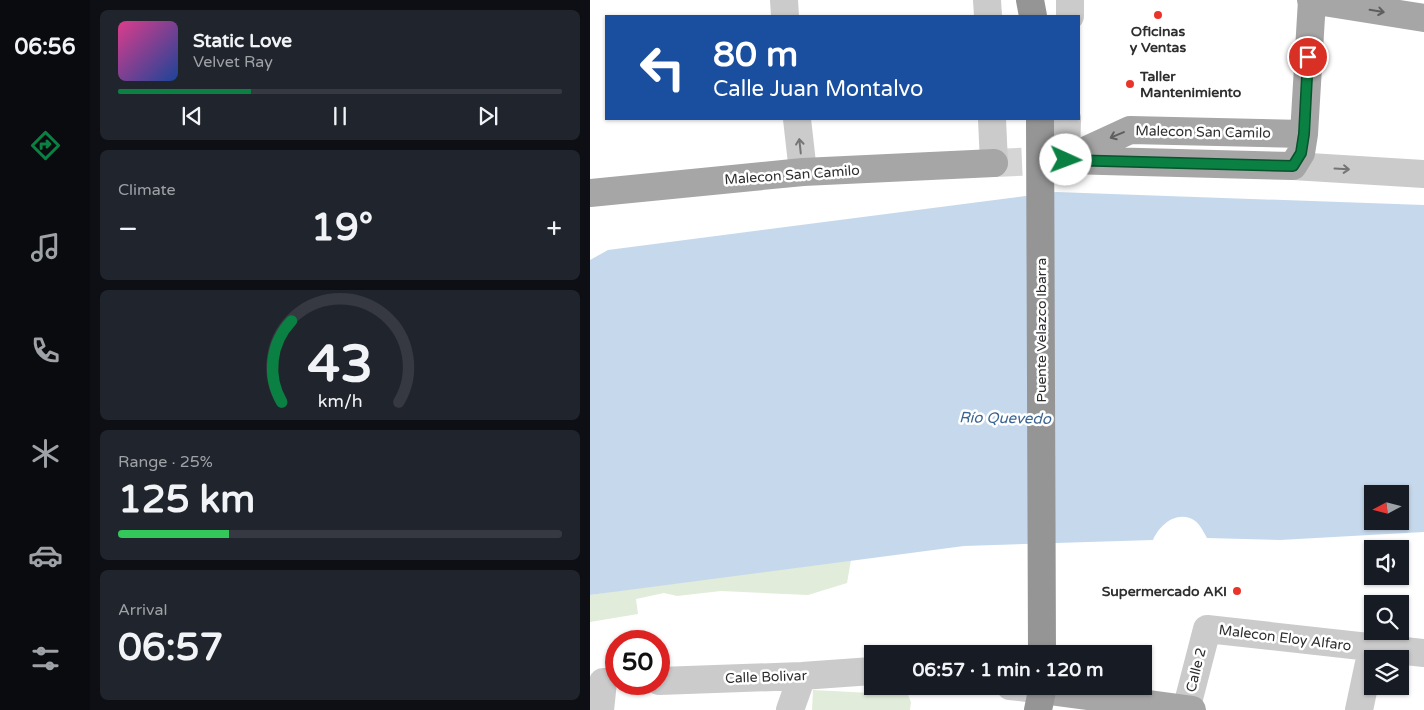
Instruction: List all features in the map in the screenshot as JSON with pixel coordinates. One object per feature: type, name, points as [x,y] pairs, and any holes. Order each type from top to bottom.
[{"type":"highway","points":[[1030,0],[1033,15]]},
{"type":"highway","points":[[1033,15],[1035,0]]},
{"type":"highway","name":"Puente Velazco Ibarra","points":[[1040,120],[1042,645]]},
{"type":"main road","points":[[1066,160],[1293,166],[1301,153],[1304,134],[1311,0],[1424,18]]},
{"type":"main road","name":"Malecon San Camilo","points":[[1066,160],[1130,130],[1304,134]]},
{"type":"main road","name":"Malecon San Camilo","points":[[590,193],[803,172],[994,163]]},
{"type":"main road","points":[[1041,695],[1188,710]]},
{"type":"street","points":[[784,0],[785,15]]},
{"type":"street","points":[[987,0],[988,15]]},
{"type":"street","points":[[1070,0],[1070,15]]},
{"type":"street","points":[[797,120],[803,172]]},
{"type":"street","points":[[992,120],[994,163]]},
{"type":"street","points":[[1066,160],[1067,120]]},
{"type":"street","points":[[1293,166],[1424,174]]},
{"type":"street","name":"Malecon Eloy Alfaro","points":[[1207,629],[1372,649],[1424,653]]},
{"type":"street","name":"Calle 2","points":[[1188,710],[1207,629]]},
{"type":"street","points":[[1359,710],[1372,649]]},
{"type":"street","name":"Calle Bolivar","points":[[670,681],[802,676],[864,672]]},
{"type":"street","points":[[790,710],[802,676]]},
{"type":"street","points":[[600,710],[603,683]]},
{"type":"green space","points":[[852,554],[847,583],[808,595],[721,591],[677,596],[664,593],[636,599],[638,614],[590,622],[590,595]]},
{"type":"green space","points":[[813,690],[864,693],[864,695],[908,695],[911,702],[910,710],[812,710]]},
{"type":"water","name":"Río Quevedo","points":[[1056,192],[1424,205],[1424,532],[1280,540],[1207,538],[1197,522],[1186,517],[1180,517],[1174,518],[1163,525],[1153,540],[964,546],[590,595],[590,260],[608,250]]},
{"type":"tunnel","points":[[994,163],[1063,160]]},
{"type":"place","name":"Oficinas y Ventas","points":[[1158,15]]},
{"type":"place","name":"Taller Mantenimiento","points":[[1130,84]]},
{"type":"place","name":"Supermercado AKI","points":[[1237,591]]},
{"type":"route","points":[[1066,160],[1293,166],[1301,153],[1304,134],[1308,57]]}]
